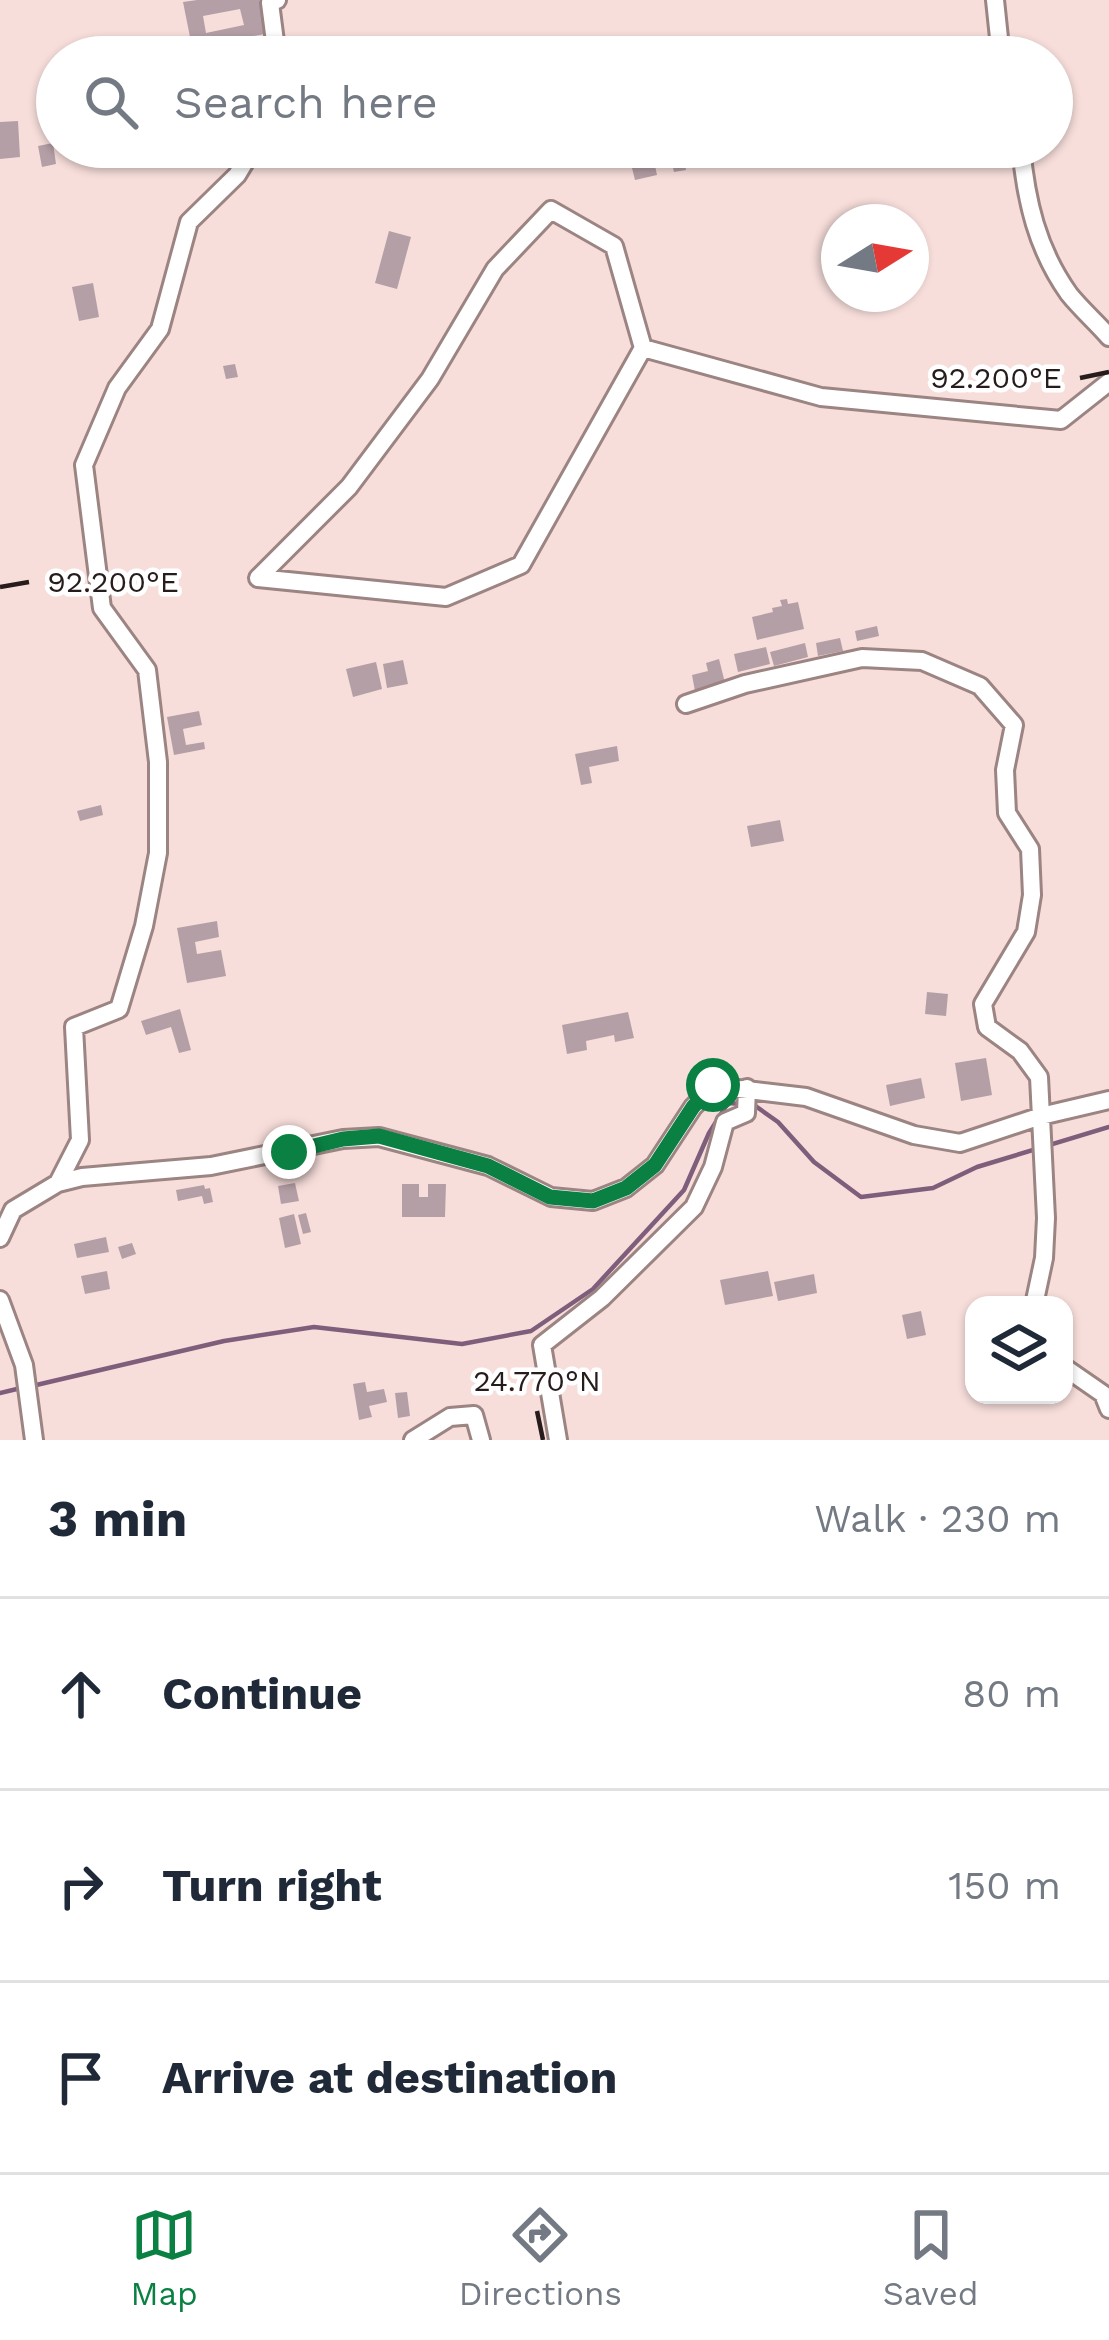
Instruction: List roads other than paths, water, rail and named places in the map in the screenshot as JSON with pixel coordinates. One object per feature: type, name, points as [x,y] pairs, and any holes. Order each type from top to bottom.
[{"type":"street","points":[[274,36],[270,4],[277,0]]},
{"type":"street","points":[[995,0],[998,36]]},
{"type":"street","points":[[58,1184],[80,1140],[74,1027],[119,1009],[144,926],[158,853],[158,762],[147,670],[102,608],[84,465],[117,388],[160,329],[189,222],[241,168]]},
{"type":"street","points":[[1023,168],[1026,202],[1045,253],[1070,295],[1109,337]]},
{"type":"street","points":[[551,211],[614,246],[643,348],[521,565],[446,597],[258,578],[350,487],[430,379],[495,269],[551,211]]},
{"type":"street","points":[[643,348],[821,397],[1061,420],[1109,382]]},
{"type":"street","points":[[686,704],[745,683],[862,658],[922,661],[980,686],[1014,725],[1006,770],[1007,813],[1030,849],[1032,895],[1026,932],[983,1004],[987,1027],[1020,1052],[1039,1077],[1045,1162],[1044,1258],[1036,1296]]},
{"type":"street","points":[[0,1238],[13,1210],[58,1184],[82,1177],[211,1166],[379,1136],[488,1166],[550,1197],[593,1201],[626,1188],[655,1165],[713,1085],[806,1097],[914,1135],[960,1143],[1042,1125],[1109,1100]]},
{"type":"street","points":[[558,1440],[542,1345],[602,1298],[694,1208],[713,1167],[724,1123],[746,1113],[747,1088]]},
{"type":"street","points":[[0,1300],[24,1366],[34,1440]]},
{"type":"street","points":[[1073,1373],[1103,1394],[1109,1409]]},
{"type":"street","points":[[413,1440],[450,1417],[474,1415],[481,1440]]},
{"type":"waterway","points":[[32,1386],[224,1341],[314,1327],[462,1344],[531,1331],[593,1289],[684,1190],[728,1103],[742,1104]]},
{"type":"waterway","points":[[754,1105],[778,1122],[814,1162],[861,1197],[933,1188],[977,1167],[1109,1127]]},
{"type":"waterway","points":[[0,1393],[21,1388]]}]
